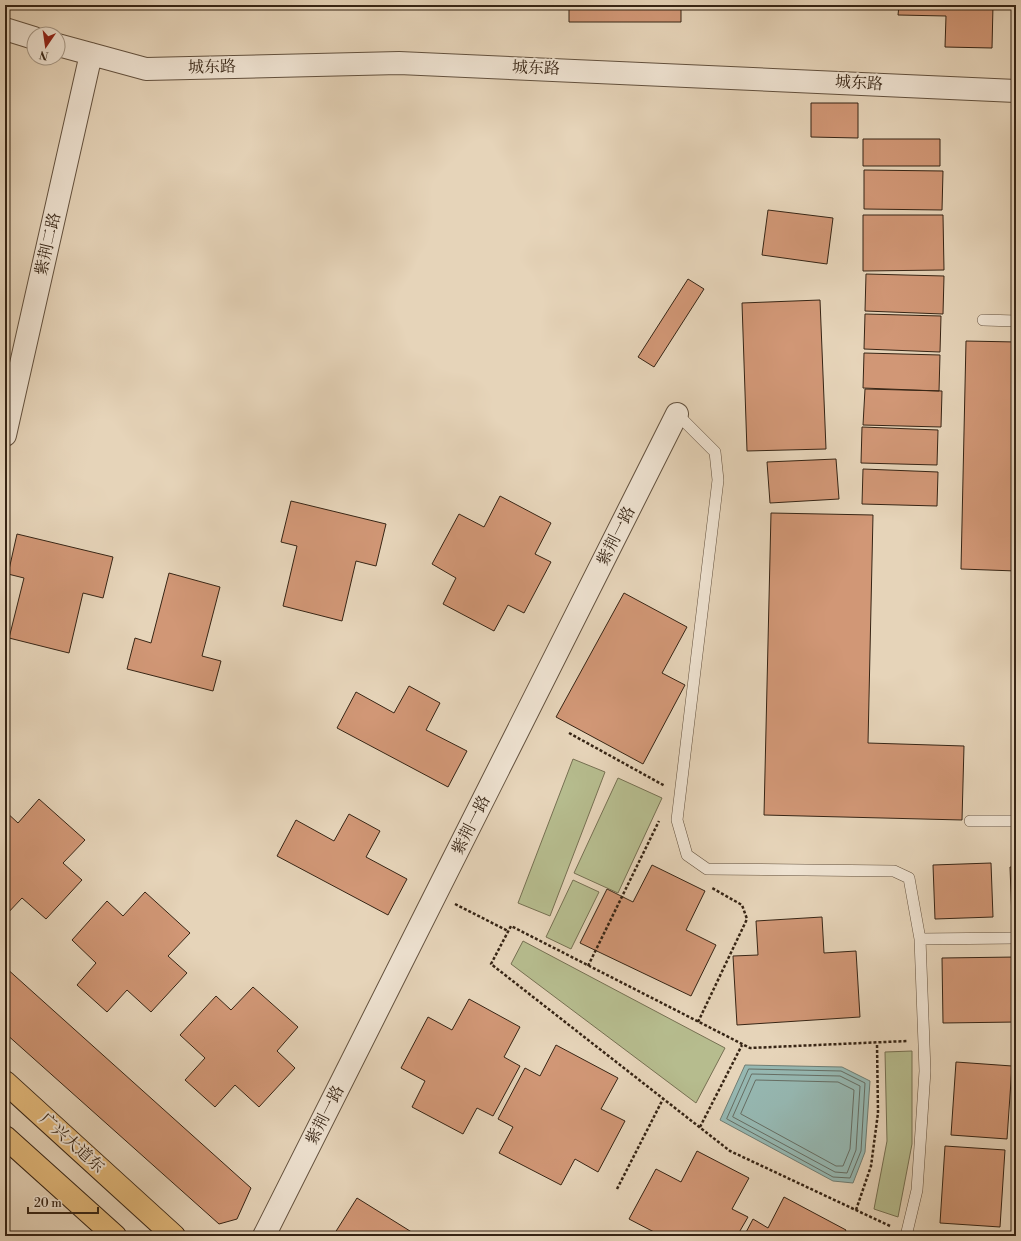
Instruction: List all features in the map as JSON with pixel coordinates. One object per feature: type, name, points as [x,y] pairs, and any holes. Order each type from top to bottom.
[{"type":"highway","name":"广兴大道东","points":[[5,1082],[174,1236]]},
{"type":"highway","points":[[5,1138],[115,1236]]},
{"type":"street","points":[[5,29],[26,36]]},
{"type":"street","name":"城东路","points":[[66,47],[146,69],[399,63],[694,75],[1016,91]]},
{"type":"street","name":"紫荆二路","points":[[5,435],[91,54]]},
{"type":"street","name":"紫荆一路","points":[[264,1236],[677,414]]},
{"type":"lane","points":[[983,320],[1016,321]]},
{"type":"lane","points":[[677,414],[715,452],[718,480],[677,820],[687,855],[707,869],[894,871],[909,878],[920,939],[926,1071],[917,1190],[907,1235]]},
{"type":"lane","points":[[970,821],[1016,821]]},
{"type":"lane","points":[[920,939],[1016,938]]},
{"type":"path","points":[[588,966],[660,818]]},
{"type":"path","points":[[449,901],[508,931]]},
{"type":"path","points":[[907,1235],[730,1150],[491,964],[510,926],[750,1048],[924,1040]]},
{"type":"path","points":[[856,1210],[870,1166],[878,1114],[877,1042]]},
{"type":"path","points":[[700,1127],[742,1045]]},
{"type":"path","points":[[617,1189],[664,1099]]},
{"type":"green space","points":[[573,759],[605,772],[550,916],[518,903]]},
{"type":"green space","points":[[618,778],[662,798],[618,893],[574,873]]},
{"type":"green space","points":[[573,880],[599,892],[571,949],[546,937]]},
{"type":"green space","points":[[523,941],[725,1048],[696,1103],[511,964]]},
{"type":"green space","points":[[912,1051],[912,1144],[898,1217],[874,1209],[887,1141],[885,1052]]},
{"type":"water","points":[[745,1065],[842,1067],[870,1081],[865,1152],[853,1183],[833,1181],[720,1120]]},
{"type":"building","points":[[569,5],[681,5],[681,22],[569,22]]},
{"type":"building","points":[[899,5],[993,5],[992,48],[945,47],[946,16],[898,15]]},
{"type":"building","points":[[811,103],[858,103],[858,138],[811,137]]},
{"type":"building","points":[[863,139],[940,139],[940,166],[863,166]]},
{"type":"building","points":[[864,170],[943,171],[942,210],[864,209]]},
{"type":"building","points":[[768,210],[833,218],[827,264],[762,255]]},
{"type":"building","points":[[863,215],[943,215],[944,270],[863,271]]},
{"type":"building","points":[[866,274],[944,276],[943,314],[865,311]]},
{"type":"building","points":[[688,279],[704,289],[654,367],[638,357]]},
{"type":"building","points":[[820,300],[826,449],[747,451],[742,303]]},
{"type":"building","points":[[865,314],[941,316],[940,352],[864,349]]},
{"type":"building","points":[[966,341],[1016,342],[1016,571],[961,569]]},
{"type":"building","points":[[864,353],[940,355],[939,391],[863,388]]},
{"type":"building","points":[[865,389],[942,391],[941,427],[863,425]]},
{"type":"building","points":[[862,427],[938,430],[937,465],[861,463]]},
{"type":"building","points":[[836,459],[839,499],[770,503],[767,462]]},
{"type":"building","points":[[863,469],[938,472],[937,506],[862,504]]},
{"type":"building","points":[[500,496],[551,523],[535,554],[551,562],[524,613],[508,605],[494,631],[443,604],[456,578],[432,564],[459,514],[484,527]]},
{"type":"building","points":[[291,501],[386,524],[376,566],[356,561],[342,621],[283,606],[297,546],[281,542]]},
{"type":"building","points":[[771,513],[873,515],[868,743],[964,746],[962,820],[764,815]]},
{"type":"building","points":[[17,534],[113,557],[103,598],[83,593],[69,653],[9,638],[24,578],[8,574]]},
{"type":"building","points":[[169,573],[220,587],[202,656],[221,661],[213,691],[127,669],[135,638],[151,643]]},
{"type":"building","points":[[624,593],[687,627],[662,673],[685,685],[643,764],[556,717]]},
{"type":"building","points":[[409,686],[440,703],[426,730],[467,751],[448,787],[337,728],[356,692],[394,713]]},
{"type":"building","points":[[39,799],[85,840],[63,863],[82,880],[46,919],[22,898],[5,916],[5,811],[18,823]]},
{"type":"building","points":[[349,814],[380,831],[366,857],[407,879],[388,915],[277,856],[296,820],[334,841]]},
{"type":"building","points":[[991,863],[993,917],[935,919],[933,865]]},
{"type":"building","points":[[652,865],[705,891],[686,930],[716,945],[691,996],[580,943],[607,889],[633,902]]},
{"type":"building","points":[[1010,867],[1016,867],[1016,920],[1012,920]]},
{"type":"building","points":[[145,892],[190,933],[168,956],[187,973],[151,1012],[127,990],[107,1012],[77,985],[96,963],[72,940],[107,901],[123,916]]},
{"type":"building","points":[[822,917],[824,953],[856,951],[860,1017],[737,1025],[733,956],[758,955],[756,921]]},
{"type":"building","points":[[1016,957],[1016,1022],[943,1023],[942,958]]},
{"type":"building","points":[[5,967],[251,1188],[237,1219],[219,1224],[5,1033]]},
{"type":"building","points":[[253,987],[298,1027],[277,1051],[295,1068],[259,1107],[235,1085],[215,1107],[185,1080],[205,1058],[180,1035],[216,996],[231,1010]]},
{"type":"building","points":[[469,999],[520,1027],[504,1057],[520,1066],[493,1116],[477,1108],[463,1134],[412,1107],[425,1081],[401,1068],[428,1017],[452,1030]]},
{"type":"building","points":[[556,1045],[618,1078],[601,1109],[625,1121],[598,1172],[575,1159],[561,1185],[499,1153],[513,1127],[498,1119],[525,1068],[540,1076]]},
{"type":"building","points":[[956,1062],[1012,1066],[1007,1139],[951,1135]]},
{"type":"building","points":[[945,1146],[1005,1150],[1000,1227],[940,1223]]},
{"type":"building","points":[[697,1151],[749,1178],[732,1209],[748,1217],[737,1236],[652,1236],[654,1232],[629,1219],[656,1169],[681,1182]]},
{"type":"building","points":[[784,1197],[846,1230],[843,1236],[744,1236],[753,1219],[768,1228]]},
{"type":"building","points":[[357,1198],[418,1236],[333,1236]]}]
